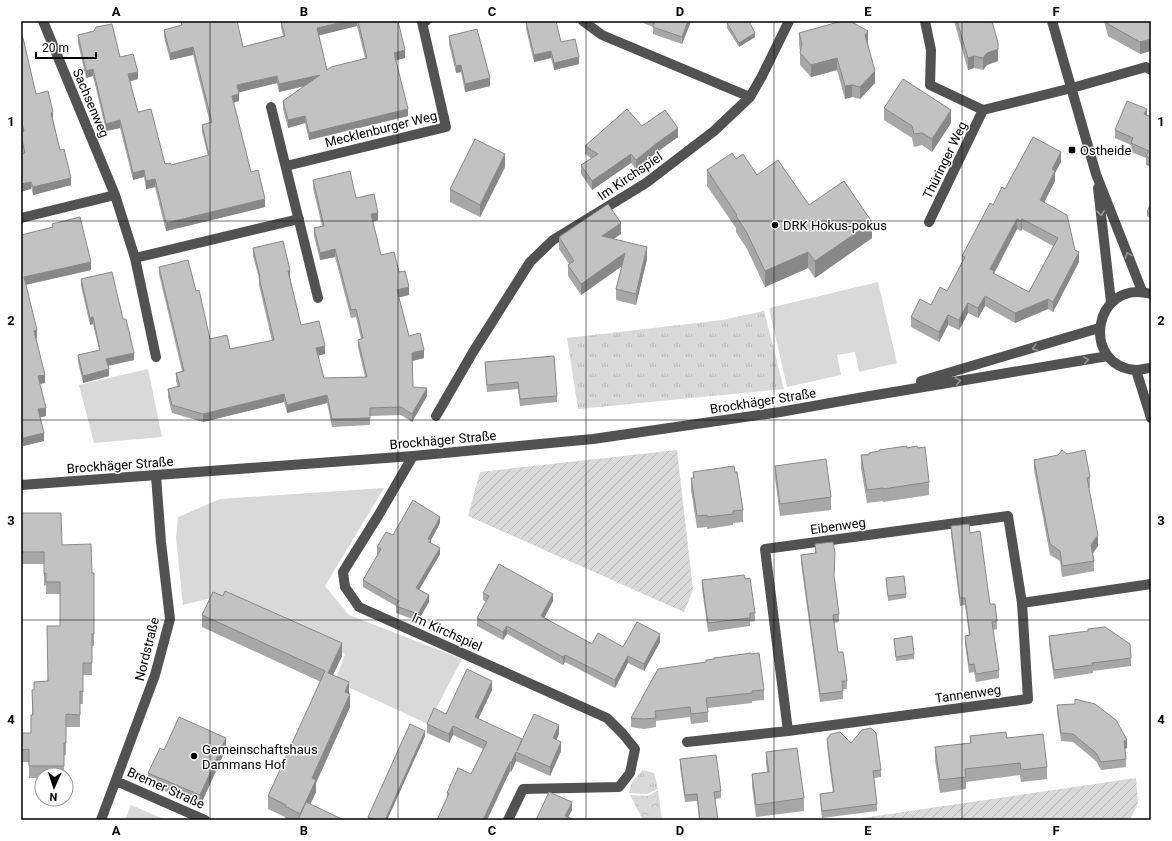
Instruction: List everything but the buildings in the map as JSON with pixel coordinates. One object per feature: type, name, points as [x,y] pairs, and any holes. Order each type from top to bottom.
[{"type":"street","name":"Sachsenweg","points":[[43,21],[115,196],[135,258],[156,357]]},
{"type":"street","name":"Mecklenburger Weg","points":[[286,166],[446,127],[422,22],[426,21]]},
{"type":"street","points":[[583,21],[602,35],[750,97]]},
{"type":"street","name":"Im Kirchspiel","points":[[436,416],[473,352],[530,262],[553,240],[646,183],[714,131],[750,97],[789,21]]},
{"type":"street","name":"Thüringer Weg","points":[[925,21],[931,50],[930,85],[983,110],[929,222]]},
{"type":"street","points":[[1052,21],[1096,174],[1147,292],[1124,294],[1111,302],[1103,314],[1099,328],[1101,342],[1108,356],[1114,362],[1136,370],[1151,368]]},
{"type":"street","points":[[983,110],[1072,88],[1146,67],[1151,70]]},
{"type":"street","points":[[271,106],[318,298]]},
{"type":"street","points":[[1096,174],[1111,302]]},
{"type":"street","points":[[21,218],[115,196]]},
{"type":"street","points":[[135,258],[299,219]]},
{"type":"street","name":"Brockhäger Straße","points":[[864,397],[961,371],[1099,328]]},
{"type":"street","name":"Brockhäger Straße","points":[[21,485],[413,456],[594,439],[780,412],[1108,356]]},
{"type":"street","points":[[1136,370],[1151,418]]},
{"type":"street","name":"Im Kirchspiel","points":[[413,456],[343,572],[345,587],[359,606],[607,718],[635,749],[630,773],[619,787],[523,789],[508,820]]},
{"type":"street","name":"Nordstraße","points":[[101,820],[155,675],[170,620],[161,542],[156,476]]},
{"type":"street","name":"Eibenweg","points":[[788,730],[765,549],[1008,516],[1022,603]]},
{"type":"street","points":[[1022,603],[1151,584]]},
{"type":"street","name":"Tannenweg","points":[[687,742],[1028,699],[1022,603]]},
{"type":"street","name":"Bremer Straße","points":[[116,781],[205,820]]},
{"type":"green space","points":[[878,282],[897,363],[859,372],[855,352],[837,355],[841,375],[787,387],[769,308]]},
{"type":"green space","points":[[764,311],[784,389],[578,409],[567,338],[722,320]]},
{"type":"green space","points":[[148,369],[162,437],[94,443],[79,385]]},
{"type":"green space","points":[[677,450],[693,590],[684,612],[468,516],[480,472]]},
{"type":"green space","points":[[384,488],[325,586],[349,615],[462,659],[428,724],[335,681],[345,654],[219,596],[183,605],[176,538],[178,517],[220,499]]},
{"type":"green space","points":[[643,770],[654,773],[658,789],[647,794],[629,793],[632,782]]},
{"type":"green space","points":[[1136,778],[1138,803],[1130,820],[862,820],[862,818]]},
{"type":"green space","points":[[658,790],[662,820],[643,820],[630,795],[648,796]]},
{"type":"green space","points":[[131,805],[166,820],[125,820]]},
{"type":"place","name":"Ostheide","points":[[1072,150]]},
{"type":"place","name":"DRK Hokus-pokus","points":[[775,225]]},
{"type":"place","name":"Gemeinschaftshaus Dammans Hof","points":[[194,756]]}]
